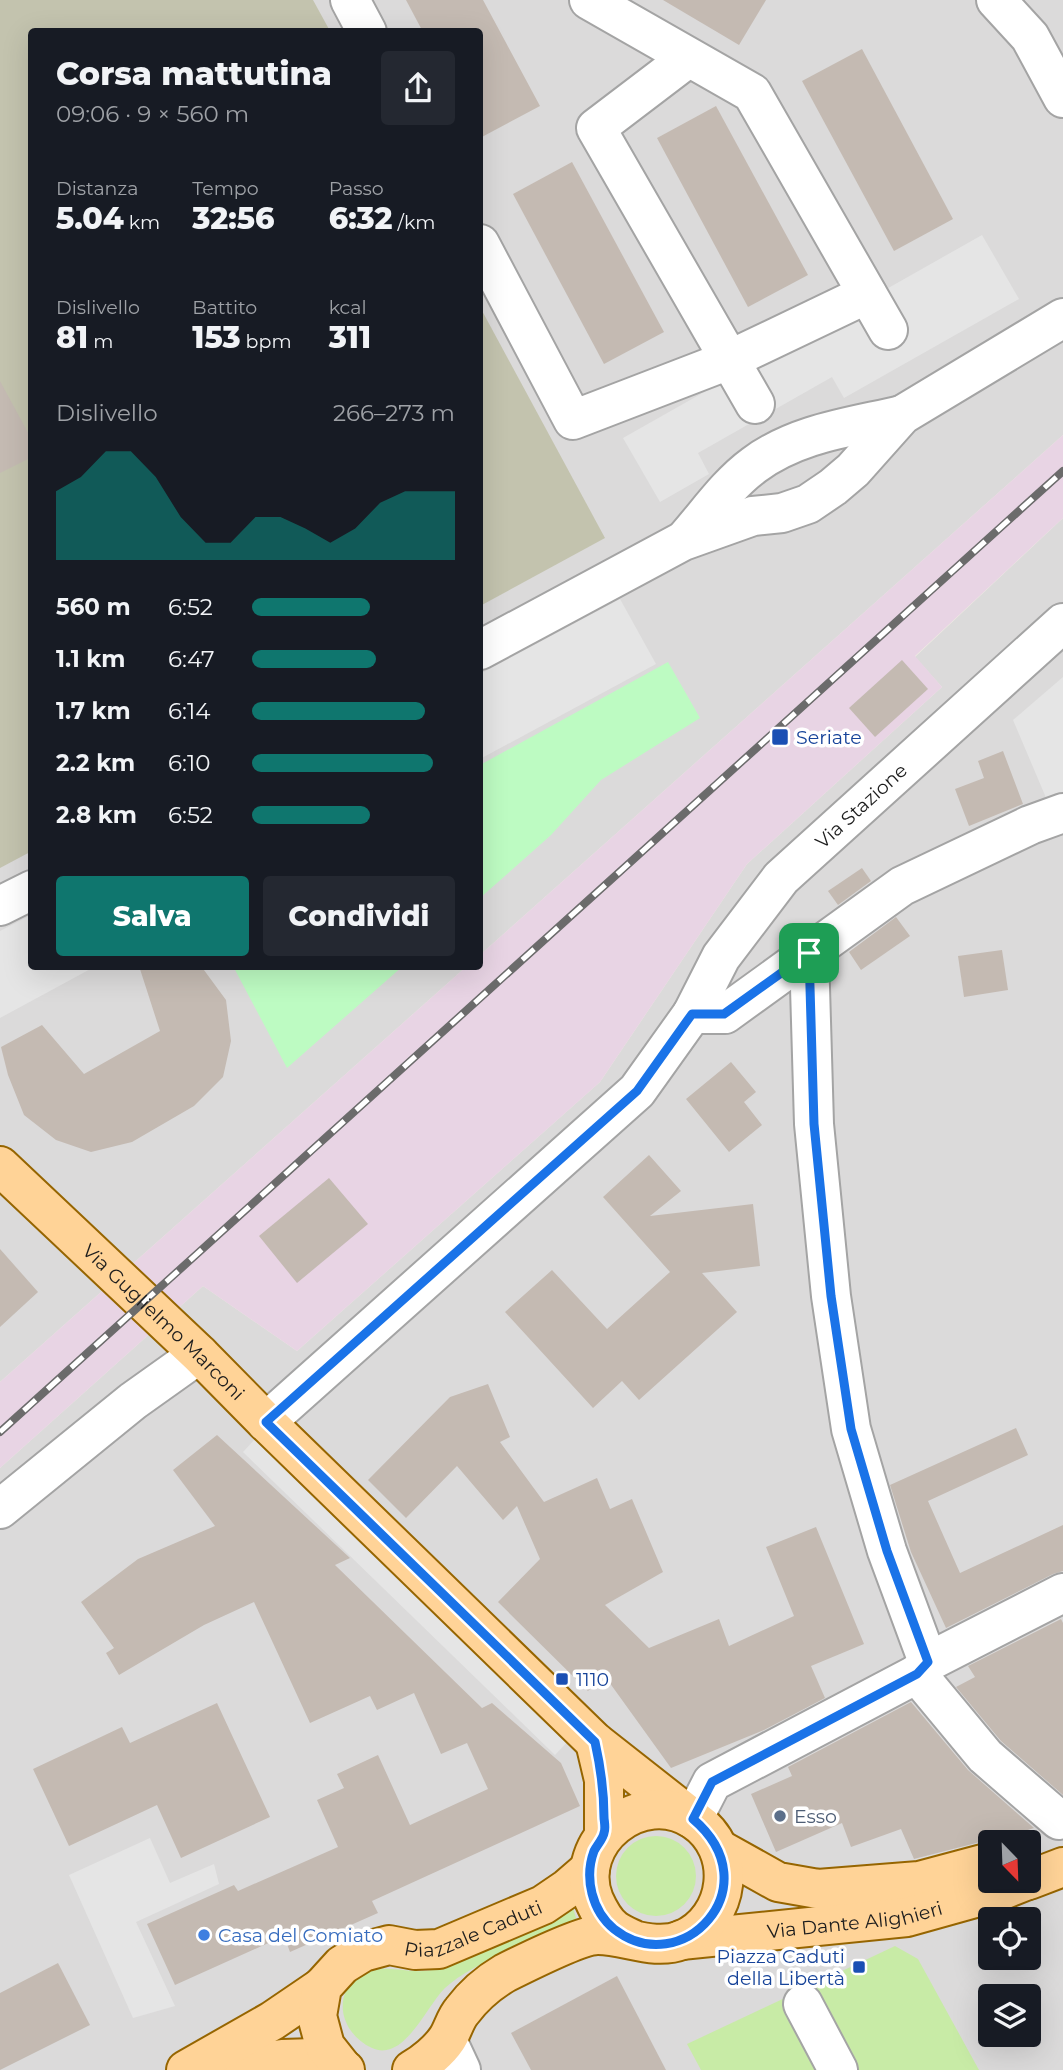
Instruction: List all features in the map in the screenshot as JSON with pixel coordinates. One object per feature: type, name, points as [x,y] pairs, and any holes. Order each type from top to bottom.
[{"type":"main road","name":"Via Guglielmo Marconi","points":[[0,1167],[200,1354],[266,1422],[595,1742],[693,1819]]},
{"type":"main road","points":[[595,1742],[604,1780],[604,1833]]},
{"type":"main road","points":[[412,2070],[454,2055],[460,2012],[485,1985],[508,1972],[596,1935],[634,1940],[665,1944],[681,1940],[700,1929],[719,1902],[723,1892],[724,1870],[719,1849],[708,1832],[693,1819],[675,1811],[656,1809],[636,1812],[604,1833],[594,1850],[590,1869],[591,1892],[599,1913],[614,1929],[634,1940]]},
{"type":"main road","points":[[1041,1844],[1061,1831]]},
{"type":"main road","name":"Via Dante Alighieri","points":[[719,1849],[778,1882],[818,1889],[919,1881],[978,1864]]},
{"type":"main road","name":"Via Dante Alighieri","points":[[1041,1876],[1063,1867]]},
{"type":"main road","name":"Piazzale Caduti","points":[[186,2070],[272,2021],[322,1987],[342,1965],[363,1952],[389,1945],[415,1950],[439,1949],[543,1905],[590,1869]]},
{"type":"main road","name":"Via Dante Alighieri","points":[[681,1940],[907,1917],[984,1894]]},
{"type":"main road","points":[[322,1987],[317,2016],[325,2046],[344,2070]]},
{"type":"main road","points":[[198,2070],[282,2059],[314,2058],[344,2070]]},
{"type":"street","points":[[350,0],[365,28]]},
{"type":"street","points":[[589,0],[752,93],[888,330]]},
{"type":"street","points":[[996,0],[1030,37],[1063,98]]},
{"type":"street","points":[[688,58],[596,128],[755,404]]},
{"type":"street","points":[[483,250],[573,420],[729,360],[867,294]]},
{"type":"street","points":[[743,501],[782,513],[808,504],[853,470],[902,415],[1063,318]]},
{"type":"street","points":[[483,648],[683,541],[743,501],[752,466],[779,449],[815,434],[902,415]]},
{"type":"street","points":[[835,430],[847,443],[853,470]]},
{"type":"street","name":"Via Stazione","points":[[266,1422],[637,1091],[692,1014],[721,957],[781,878],[1063,623]]},
{"type":"street","points":[[692,1014],[724,1014],[902,886],[1030,825],[1063,813]]},
{"type":"street","points":[[0,906],[28,892]]},
{"type":"street","points":[[809,953],[814,1124],[831,1296],[851,1429],[922,1668],[985,1756],[1061,1831]]},
{"type":"street","points":[[0,1509],[133,1401],[200,1354]]},
{"type":"street","points":[[693,1819],[712,1782],[1063,1593]]},
{"type":"street","points":[[803,2004],[838,2070]]},
{"type":"shaded area","points":[[0,0],[1063,0],[1063,435],[483,952],[483,28],[28,28],[28,970],[463,970],[0,1382]]},
{"type":"shaded area","points":[[0,0],[313,0],[328,28],[28,28],[28,853],[0,868]]},
{"type":"shaded area","points":[[982,235],[1019,299],[844,398],[832,377],[698,453],[709,474],[660,502],[623,438]]},
{"type":"shaded area","points":[[483,313],[605,538],[483,604]]},
{"type":"shaded area","points":[[1063,435],[1063,518],[915,656],[942,687],[747,864],[600,1082],[297,1351],[203,1286],[0,1468],[0,1382],[463,970],[483,970],[483,952]]},
{"type":"shaded area","points":[[1063,518],[1063,2070],[0,2070],[0,1468],[203,1286],[297,1351],[600,1082],[747,864],[942,687],[915,657]]},
{"type":"shaded area","points":[[620,599],[656,664],[483,757],[483,672]]},
{"type":"shaded area","points":[[1063,677],[1063,794],[1047,800],[1013,720]]},
{"type":"shaded area","points":[[28,917],[28,970],[89,970],[0,1018],[0,931]]},
{"type":"shaded area","points":[[257,1437],[571,1738],[555,1755],[243,1452]]},
{"type":"shaded area","points":[[150,1838],[170,1883],[214,1864],[219,1884],[136,1922],[175,2006],[133,2018],[69,1875]]},
{"type":"green space","points":[[668,662],[700,718],[601,780],[551,835],[483,895],[483,763]]},
{"type":"green space","points":[[235,970],[398,970],[287,1068]]},
{"type":"green space","points":[[648,1836],[664,1836],[685,1847],[696,1868],[696,1884],[685,1905],[664,1916],[648,1916],[634,1910],[622,1898],[616,1884],[616,1868],[622,1854],[634,1842]]},
{"type":"green space","points":[[573,1908],[577,1921],[490,1960],[457,1978],[438,1996],[414,2030],[394,2047],[384,2050],[372,2048],[362,2042],[347,2025],[343,2005],[345,1994],[350,1984],[366,1971],[422,1971],[442,1967]]},
{"type":"green space","points":[[895,1946],[918,1959],[979,2070],[701,2070],[687,2044]]},
{"type":"building","points":[[406,0],[483,0],[540,106],[483,136],[483,28],[421,28]]},
{"type":"building","points":[[663,0],[766,0],[739,45]]},
{"type":"building","points":[[862,49],[953,219],[894,251],[802,81]]},
{"type":"building","points":[[716,106],[808,275],[748,307],[657,138]]},
{"type":"building","points":[[572,162],[664,332],[604,364],[513,194]]},
{"type":"building","points":[[0,381],[28,433],[28,459],[0,473]]},
{"type":"building","points":[[902,660],[928,689],[875,737],[849,708]]},
{"type":"building","points":[[1003,751],[1023,804],[969,826],[955,789],[984,778],[978,761]]},
{"type":"building","points":[[862,868],[871,881],[838,905],[828,891]]},
{"type":"building","points":[[896,917],[910,936],[861,970],[849,952]]},
{"type":"building","points":[[1002,950],[1008,990],[964,997],[958,956]]},
{"type":"building","points":[[140,970],[204,970],[226,1000],[231,1041],[223,1077],[194,1106],[132,1142],[91,1152],[56,1140],[24,1115],[8,1075],[1,1047],[42,1025],[84,1074],[160,1031]]},
{"type":"building","points":[[731,1062],[756,1092],[744,1102],[762,1125],[729,1152],[686,1099]]},
{"type":"building","points":[[649,1155],[681,1191],[650,1216],[753,1204],[760,1266],[702,1273],[737,1312],[639,1400],[622,1381],[593,1408],[505,1312],[552,1270],[607,1329],[670,1272],[603,1197]]},
{"type":"building","points":[[329,1178],[368,1224],[297,1283],[259,1236]]},
{"type":"building","points":[[0,1249],[38,1292],[0,1327]]},
{"type":"building","points":[[488,1384],[510,1437],[500,1442],[544,1502],[597,1478],[610,1509],[632,1499],[663,1572],[605,1605],[649,1648],[719,1619],[729,1646],[794,1616],[766,1547],[816,1527],[864,1644],[811,1666],[825,1698],[764,1730],[671,1768],[604,1675],[588,1691],[498,1602],[540,1559],[517,1506],[503,1520],[457,1466],[406,1518],[368,1480],[450,1397]]},
{"type":"building","points":[[1016,1428],[1028,1455],[928,1501],[960,1573],[1063,1525],[1063,1571],[946,1628],[911,1552],[890,1485]]},
{"type":"building","points":[[217,1435],[350,1558],[335,1565],[482,1708],[492,1703],[561,1763],[580,1806],[372,1901],[378,1913],[290,1952],[284,1936],[175,1985],[147,1924],[234,1885],[238,1891],[338,1847],[317,1800],[344,1788],[337,1774],[378,1755],[410,1825],[488,1789],[467,1743],[441,1754],[414,1693],[377,1710],[370,1696],[310,1723],[254,1602],[204,1625],[119,1675],[106,1653],[114,1648],[81,1602],[138,1559],[215,1526],[173,1470]]},
{"type":"building","points":[[1061,1619],[1063,1795],[1001,1741],[956,1687],[975,1677],[968,1666]]},
{"type":"building","points":[[911,1702],[968,1770],[1034,1828],[978,1830],[978,1843],[914,1859],[901,1829],[851,1847],[842,1823],[776,1852],[751,1794],[792,1776],[788,1767]]},
{"type":"building","points":[[217,1703],[270,1817],[181,1858],[157,1805],[69,1846],[33,1769],[122,1727],[130,1743]]},
{"type":"building","points":[[58,1963],[90,2025],[0,2070],[0,1993]]},
{"type":"building","points":[[617,1976],[666,2070],[531,2070],[511,2033]]},
{"type":"railway","points":[[0,1432],[1063,471]]},
{"type":"place","name":"Seriate","points":[[780,737]]},
{"type":"place","name":"1110","points":[[562,1679]]},
{"type":"place","name":"Esso","points":[[780,1816]]},
{"type":"place","name":"Casa del Comiato","points":[[204,1935]]},
{"type":"place","name":"Piazza Caduti della Libertà","points":[[859,1967]]},
{"type":"route","points":[[809,953],[814,1124],[831,1296],[851,1429],[887,1551],[928,1662],[917,1674],[712,1782],[693,1819],[708,1832],[719,1849],[724,1870],[723,1892],[714,1912],[700,1929],[681,1940],[650,1944],[634,1940],[614,1929],[599,1913],[591,1892],[590,1869],[594,1850],[604,1833],[604,1780],[595,1742],[559,1704],[266,1422],[313,1383],[637,1091],[692,1014],[724,1014],[809,953]]}]
